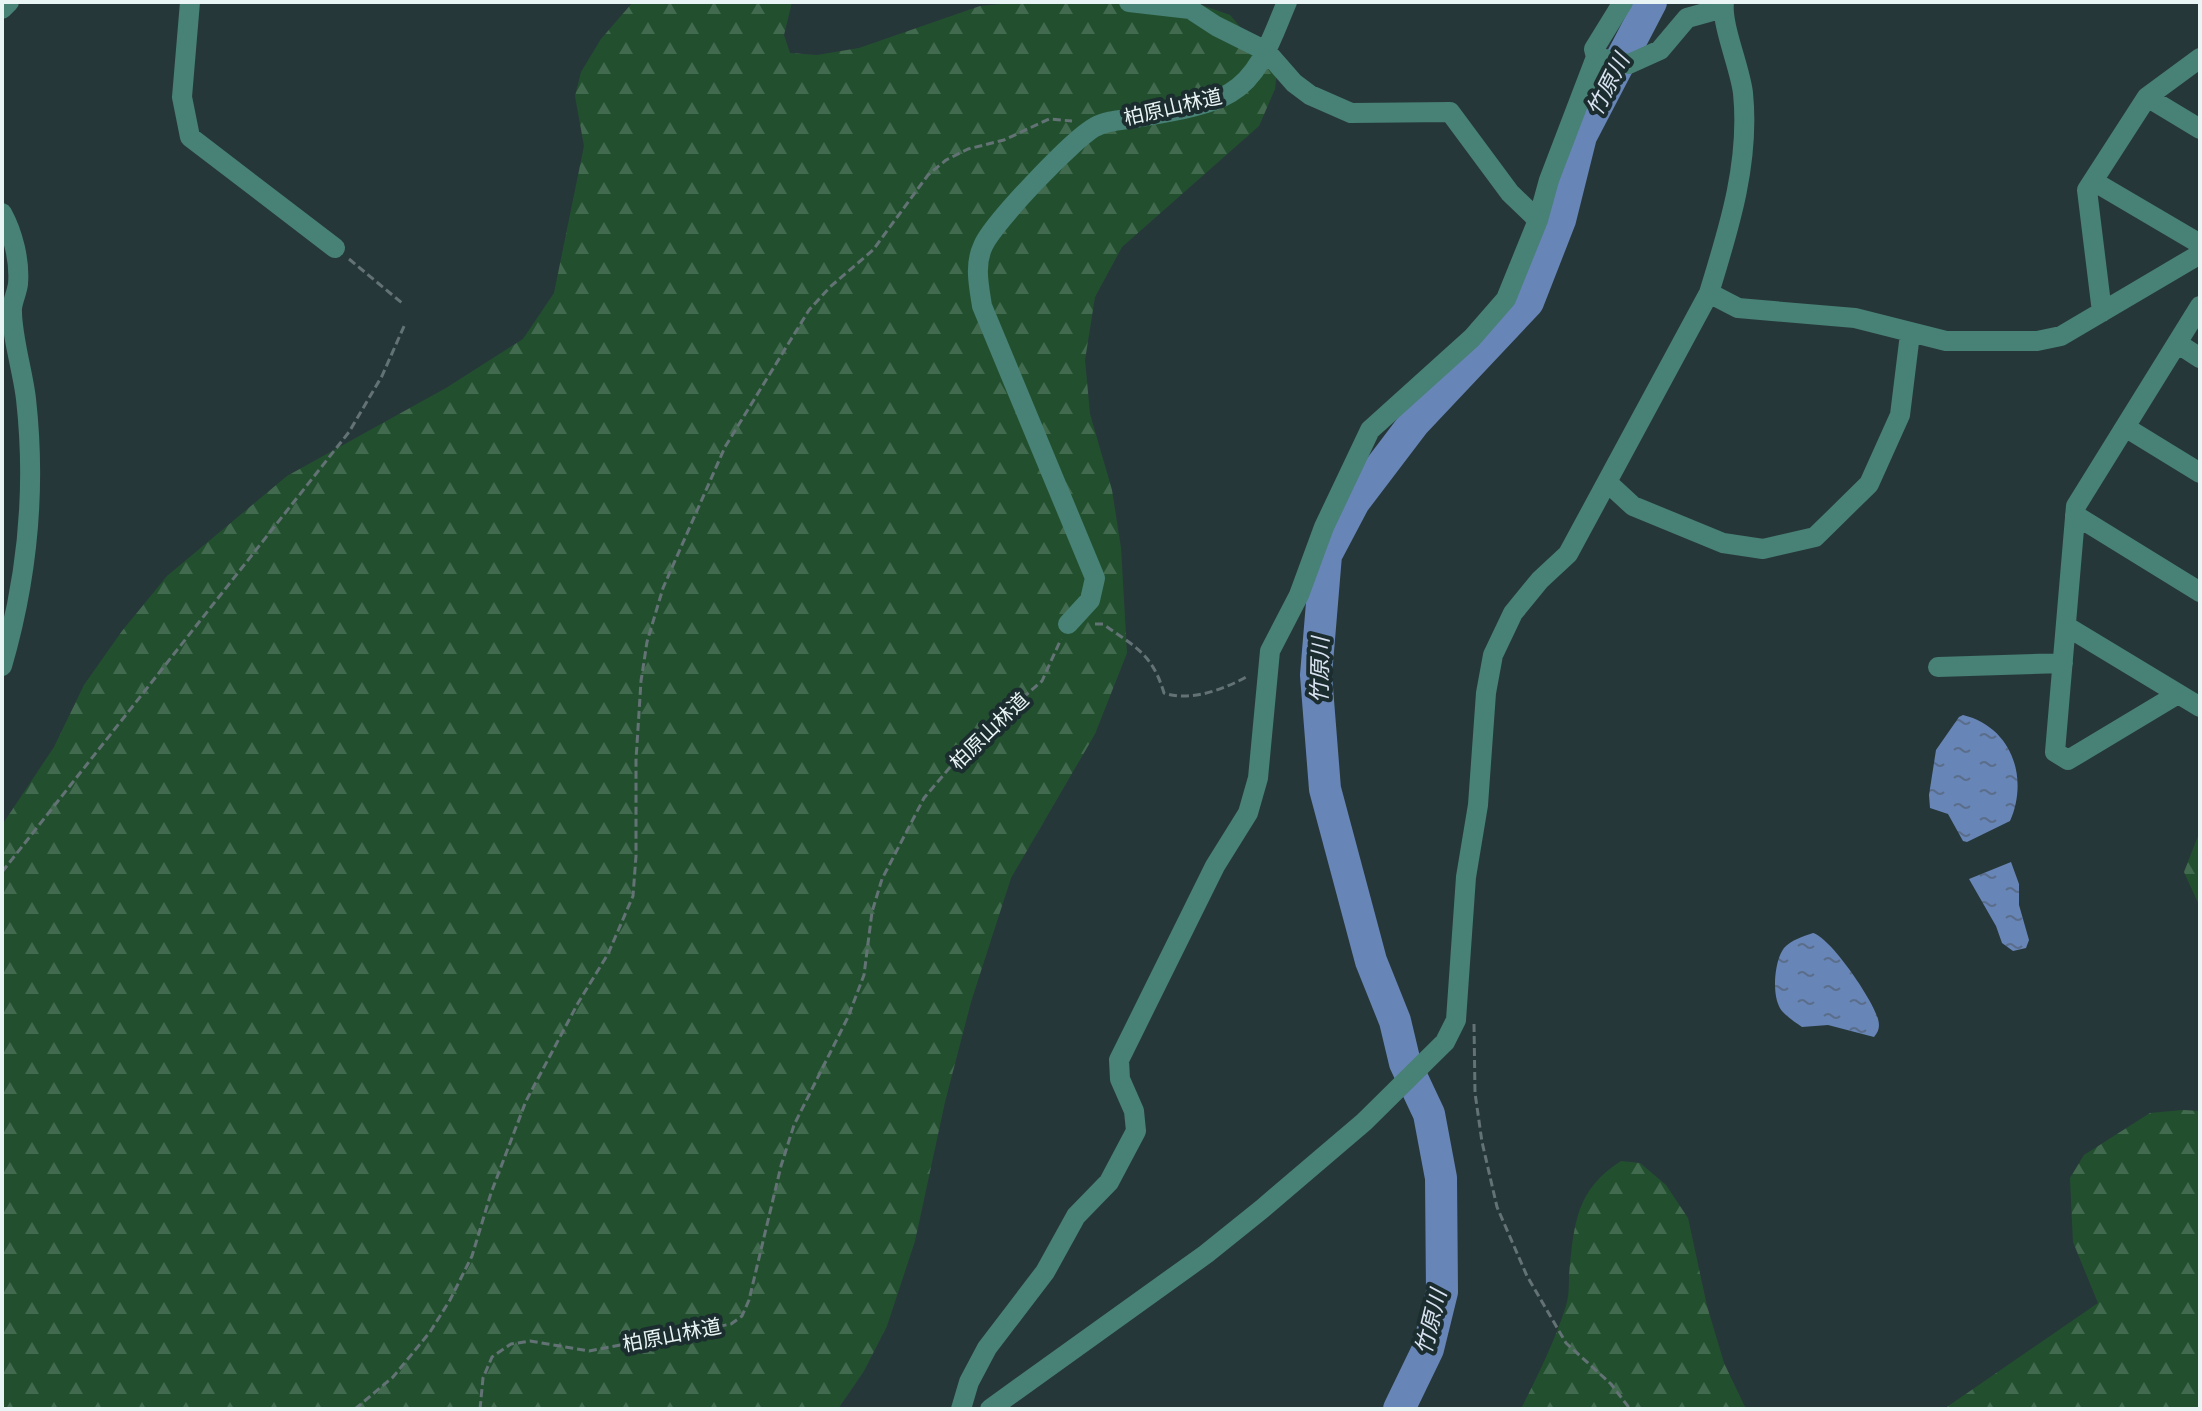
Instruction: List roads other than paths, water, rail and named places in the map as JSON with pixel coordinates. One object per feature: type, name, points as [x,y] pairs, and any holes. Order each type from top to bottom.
[{"type":"street","points":[[2,9],[9,2]]},
{"type":"street","points":[[190,2],[182,97],[190,137],[335,248]]},
{"type":"street","points":[[1129,2],[1190,9],[1266,51],[1294,83],[1310,95],[1351,113],[1450,112],[1510,193],[1538,220]]},
{"type":"street","name":"柏原山林道","points":[[1068,624],[1090,600],[1095,578],[982,306],[977,271],[982,247],[998,223],[1094,127],[1213,101],[1232,93],[1266,51],[1287,2]]},
{"type":"street","points":[[961,1409],[969,1382],[987,1348],[1045,1272],[1076,1216],[1109,1182],[1136,1131],[1134,1111],[1120,1079],[1119,1060],[1215,866],[1248,813],[1258,778],[1270,651],[1299,595],[1324,527],[1370,430],[1472,338],[1506,299],[1598,57],[1594,49],[1623,2]]},
{"type":"street","points":[[990,1409],[1206,1254],[1364,1122],[1445,1042],[1456,1020],[1466,877],[1478,805],[1486,693],[1493,655],[1513,613],[1540,580],[1568,554],[1709,293],[1732,213],[1744,154],[1743,93],[1723,5],[1687,18],[1660,50],[1629,64],[1598,57]]},
{"type":"street","points":[[2102,312],[2087,190],[2147,97],[2200,58]]},
{"type":"street","points":[[2147,97],[2200,129]]},
{"type":"street","points":[[2093,181],[2200,244]]},
{"type":"street","points":[[2,213],[8,223],[16,254],[18,284],[12,308],[26,400],[30,471],[25,556],[16,620],[2,666]]},
{"type":"street","points":[[1709,293],[1738,308],[1855,318],[1910,334],[1968,342],[2037,341],[2061,336],[2200,254]]},
{"type":"street","points":[[2178,694],[2068,760],[2055,752],[2076,506],[2200,306]]},
{"type":"street","points":[[1607,482],[1633,506],[1723,543],[1763,549],[1815,537],[1869,484],[1900,415],[1910,334]]},
{"type":"street","points":[[2177,343],[2200,358]]},
{"type":"street","points":[[2125,427],[2200,473]]},
{"type":"street","points":[[2075,515],[2200,592]]},
{"type":"street","points":[[2066,626],[2200,707]]},
{"type":"street","points":[[1938,667],[2063,663]]},
{"type":"water","points":[[1963,715],[1980,721],[2004,742],[2012,756],[2018,788],[2010,821],[1967,842],[1963,841],[1948,814],[1930,808],[1929,795],[1936,750]]},
{"type":"water","points":[[2011,862],[2019,884],[2019,905],[2029,940],[2026,948],[2013,951],[2002,943],[1996,926],[1969,879]]},
{"type":"water","points":[[1813,933],[1840,957],[1868,998],[1879,1022],[1874,1037],[1828,1025],[1802,1027],[1782,1011],[1776,998],[1775,980],[1781,954],[1790,943]]},
{"type":"waterway","name":"竹原川","points":[[1399,1409],[1428,1349],[1442,1292],[1441,1178],[1429,1114],[1405,1063],[1395,1021],[1371,961],[1325,789],[1316,675],[1326,555],[1354,502],[1414,423],[1528,302],[1560,220],[1581,136],[1651,2]]}]
